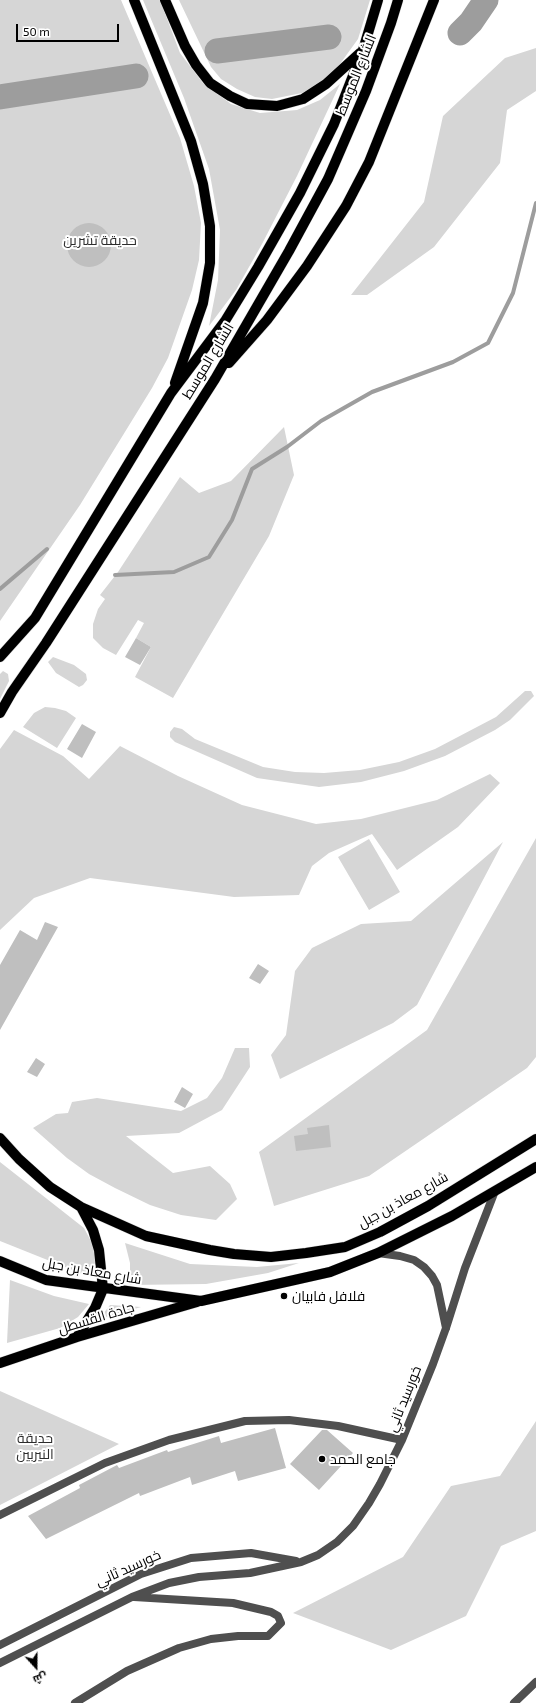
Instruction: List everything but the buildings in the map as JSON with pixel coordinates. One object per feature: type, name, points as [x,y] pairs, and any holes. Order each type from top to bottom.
[{"type":"main road","points":[[134,0],[191,141],[203,184],[210,226],[210,263],[203,303],[171,393]]},
{"type":"main road","points":[[165,0],[185,46],[196,65],[210,83],[230,96],[247,104],[277,106],[303,99],[326,84],[363,50]]},
{"type":"main road","name":"الشارع الموسط","points":[[0,657],[35,618],[171,393],[226,320],[258,268],[293,206],[334,124],[363,50],[378,0]]},
{"type":"main road","name":"الشارع الموسط","points":[[0,713],[12,692],[46,644],[215,379],[289,251],[328,178],[366,91],[391,24],[398,0]]},
{"type":"main road","points":[[215,379],[267,320],[307,266],[346,206],[369,162],[434,0]]},
{"type":"main road","name":"شارع معاذ بن جبل","points":[[0,1138],[19,1159],[50,1187],[81,1207],[146,1236],[210,1250],[234,1254],[271,1257],[345,1246],[380,1232],[428,1206],[470,1178],[536,1140]]},
{"type":"main road","name":"شارع معاذ بن جبل","points":[[0,1262],[46,1280],[103,1289],[201,1301],[330,1272],[378,1253],[452,1216],[536,1167]]},
{"type":"main road","points":[[77,1338],[95,1308],[103,1289],[99,1250],[93,1230],[81,1207]]},
{"type":"main road","name":"جادة القسطل","points":[[0,1363],[201,1301]]},
{"type":"street","name":"خورسيد ثاني","points":[[0,1662],[132,1597],[169,1583],[220,1574],[250,1574],[301,1562],[318,1555],[337,1542],[353,1526],[380,1484],[402,1440],[446,1328],[465,1268],[495,1191]]},
{"type":"street","points":[[378,1253],[400,1256],[414,1260],[424,1267],[432,1276],[437,1285],[446,1328]]},
{"type":"street","points":[[0,1515],[105,1463],[169,1440],[245,1421],[289,1420],[338,1426],[402,1440]]},
{"type":"street","name":"خورسيد ثاني","points":[[0,1645],[141,1574],[190,1558],[251,1553],[301,1562]]},
{"type":"street","points":[[75,1703],[127,1671],[179,1648],[211,1639],[238,1636],[268,1636],[281,1623],[278,1616],[271,1612],[233,1603],[132,1597]]},
{"type":"street","points":[[514,1703],[536,1682]]},
{"type":"green space","name":"حديقة تشرين","points":[[0,0],[121,0],[180,138],[194,186],[201,223],[199,260],[192,290],[168,358],[152,388],[80,505],[0,621]]},
{"type":"green space","points":[[143,0],[160,0],[180,53],[203,83],[231,104],[260,113],[297,110],[320,100],[340,84],[297,176],[262,244],[236,290],[209,326],[218,280],[220,230],[209,169],[184,98]]},
{"type":"green space","points":[[179,0],[370,0],[358,39],[332,75],[320,84],[302,93],[272,99],[255,97],[237,89],[221,79],[211,67]]},
{"type":"green space","points":[[536,48],[536,91],[507,110],[500,163],[434,247],[367,295],[351,295],[424,202],[443,116],[505,58]]},
{"type":"green space","points":[[284,427],[294,475],[269,536],[173,698],[135,677],[151,647],[136,638],[144,623],[138,620],[116,655],[103,648],[93,638],[93,624],[98,609],[105,599],[100,595],[118,572],[180,477],[199,493],[231,481]]},
{"type":"green space","points":[[53,657],[74,665],[86,674],[87,680],[79,687],[56,673],[48,662]]},
{"type":"green space","points":[[3,671],[8,674],[9,681],[0,699],[0,674]]},
{"type":"green space","points":[[525,691],[531,691],[534,696],[510,720],[495,730],[445,756],[404,771],[361,782],[319,787],[257,778],[175,742],[170,737],[170,732],[174,727],[182,729],[195,739],[263,767],[295,772],[324,773],[360,770],[399,762],[435,749],[496,717]]},
{"type":"green space","points":[[45,707],[66,711],[76,718],[57,748],[23,727],[34,713]]},
{"type":"green space","points":[[14,730],[63,756],[89,779],[120,746],[178,776],[242,805],[316,824],[361,819],[437,800],[490,774],[500,783],[458,827],[397,870],[372,834],[329,853],[312,866],[299,895],[234,897],[90,878],[34,898],[0,930],[0,749]]},
{"type":"green space","points":[[536,838],[536,1057],[527,1068],[369,1176],[274,1206],[259,1152],[427,1030]]},
{"type":"green space","points":[[369,839],[400,892],[369,910],[338,857]]},
{"type":"green space","points":[[503,842],[417,1005],[393,1023],[280,1079],[271,1055],[286,1035],[295,971],[312,948],[361,924],[411,921]]},
{"type":"green space","points":[[235,1048],[249,1048],[250,1067],[222,1110],[179,1133],[126,1136],[173,1173],[210,1166],[230,1184],[237,1199],[216,1220],[181,1215],[150,1205],[115,1188],[89,1174],[67,1158],[33,1128],[56,1114],[68,1113],[72,1102],[97,1098],[181,1111],[207,1098],[222,1078]]},
{"type":"green space","points":[[0,1162],[84,1228],[93,1245],[95,1263],[85,1275],[0,1241]]},
{"type":"green space","points":[[125,1243],[190,1264],[257,1267],[299,1263],[268,1273],[206,1284],[130,1285],[130,1263]]},
{"type":"green space","points":[[10,1280],[54,1296],[89,1304],[78,1317],[60,1328],[7,1343]]},
{"type":"green space","points":[[110,1305],[141,1307],[99,1319]]},
{"type":"green space","name":"حديقة النيربين","points":[[0,1391],[119,1444],[0,1505]]},
{"type":"green space","points":[[536,1421],[536,1531],[501,1546],[466,1616],[391,1650],[293,1613],[403,1557],[451,1486],[500,1476]]},
{"type":"waterway","points":[[460,33],[471,22],[486,0]]},
{"type":"waterway","points":[[217,51],[329,37]]},
{"type":"waterway","points":[[0,97],[136,76]]},
{"type":"waterway","points":[[115,575],[174,572],[209,557],[232,520],[252,469],[287,447],[321,421],[372,392],[453,362],[488,343],[513,293],[536,203]]},
{"type":"waterway","points":[[0,589],[47,549]]},
{"type":"place","name":"فلافل فابيان","points":[[284,1296]]},
{"type":"place","name":"جامع الحمد","points":[[322,1459]]}]
